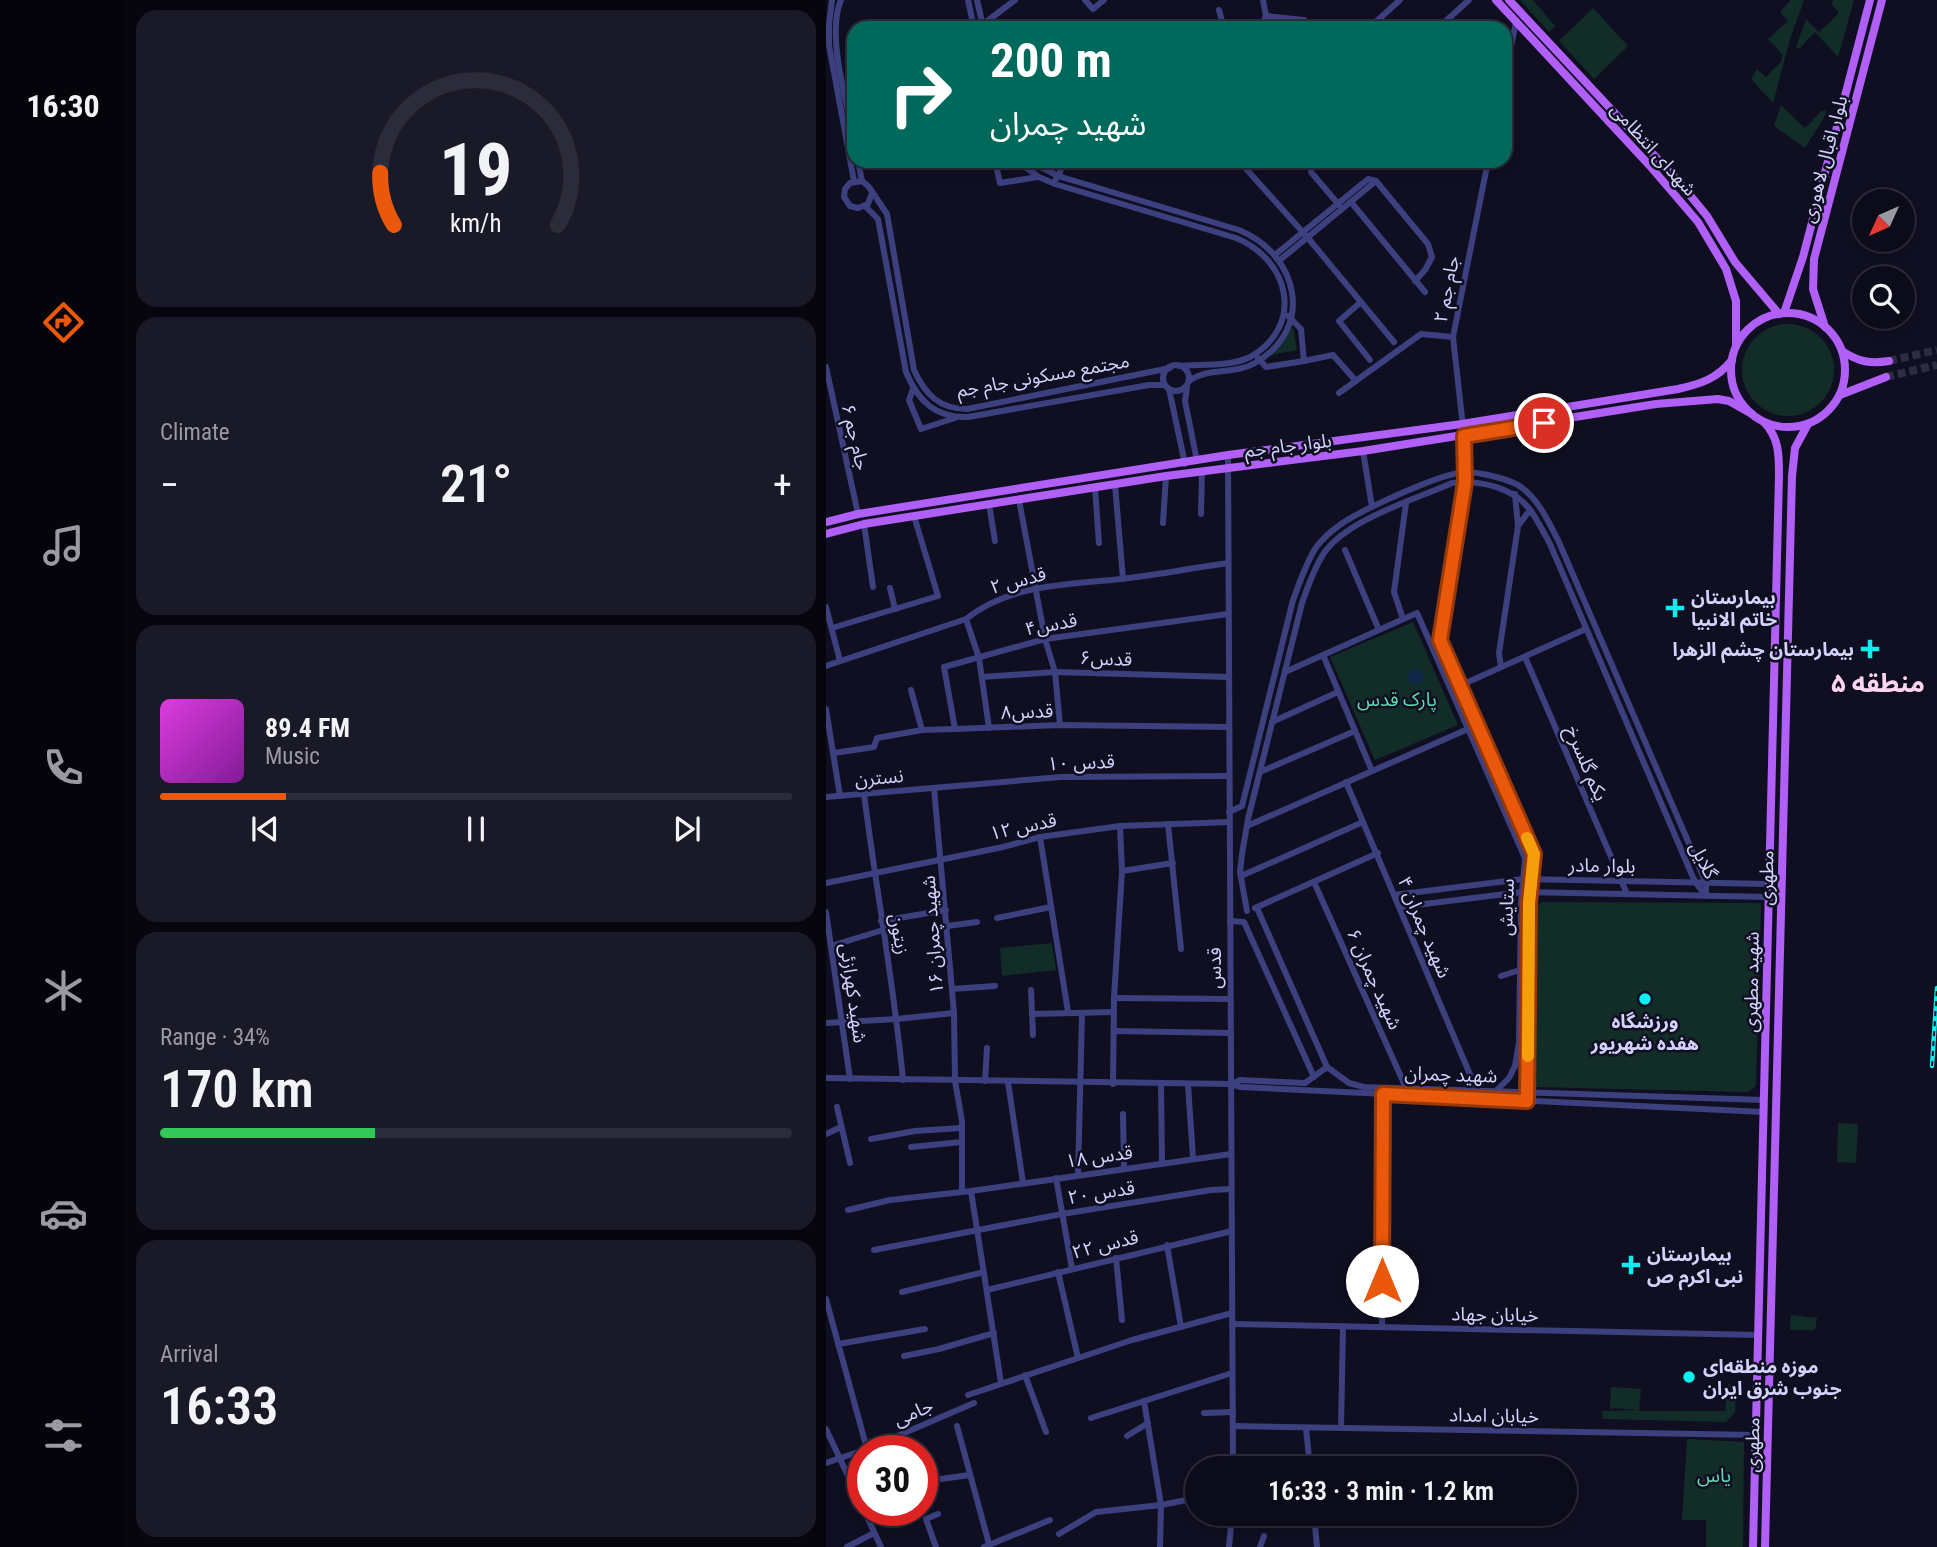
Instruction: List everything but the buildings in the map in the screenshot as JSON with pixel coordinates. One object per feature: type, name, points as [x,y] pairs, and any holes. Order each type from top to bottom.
[{"type":"main road","name":"شهدای انتظامی","points":[[1496,0],[1707,216],[1735,262],[1782,314]]},
{"type":"main road","name":"شهدای انتظامی","points":[[1509,0],[1654,162],[1698,222],[1726,269],[1736,301],[1736,346]]},
{"type":"main road","points":[[1782,314],[1802,257],[1870,0]]},
{"type":"main road","name":"بلوار اقبال لاهوری","points":[[1825,327],[1813,289],[1814,259],[1882,0]]},
{"type":"main road","points":[[1782,314],[1813,318],[1825,327],[1842,351],[1845,366],[1840,395],[1826,412],[1808,424],[1793,427],[1764,422],[1752,414],[1735,390],[1731,375],[1736,346],[1744,333],[1769,316],[1782,314]]},
{"type":"main road","points":[[1842,351],[1871,364],[1889,361]]},
{"type":"main road","name":"بلوار جام جم","points":[[826,522],[858,514],[1185,464],[1228,455],[1462,424],[1678,389],[1711,379],[1732,360]]},
{"type":"main road","points":[[1840,395],[1886,377]]},
{"type":"main road","name":"بلوار جام جم","points":[[826,534],[864,524],[1166,476],[1363,451],[1656,404],[1718,399],[1729,401],[1752,414]]},
{"type":"main road","name":"شهید مطهری","points":[[1753,1547],[1779,450],[1775,435],[1764,422]]},
{"type":"main road","name":"مطهری","points":[[1765,1547],[1792,476],[1795,448],[1808,424]]},
{"type":"main road","points":[[1058,482],[1061,493]]},
{"type":"main road","points":[[1769,884],[1781,891]]},
{"type":"main road","points":[[1769,897],[1781,891]]},
{"type":"main road","points":[[1756,1437],[1768,1439]]},
{"type":"street","points":[[832,0],[829,45],[847,143]]},
{"type":"street","points":[[841,0],[837,44],[847,100]]},
{"type":"street","points":[[968,0],[972,21]]},
{"type":"street","points":[[977,0],[982,21]]},
{"type":"street","points":[[990,21],[1015,0]]},
{"type":"street","points":[[1085,0],[1093,9],[1104,0]]},
{"type":"street","points":[[1264,0],[1266,16],[1264,21]]},
{"type":"street","points":[[1377,21],[1400,0]]},
{"type":"street","points":[[1446,21],[1469,0]]},
{"type":"street","points":[[1219,10],[1222,21]]},
{"type":"street","points":[[1266,16],[1304,20]]},
{"type":"street","points":[[1512,42],[1516,22]]},
{"type":"street","points":[[852,168],[854,181]]},
{"type":"street","points":[[859,168],[862,181]]},
{"type":"street","points":[[997,168],[1000,183],[1039,177]]},
{"type":"street","points":[[1027,168],[1039,177],[1057,184],[1246,242],[1269,259],[1281,280],[1284,291],[1283,315],[1272,337],[1255,353],[1238,362],[1179,366],[1170,368],[1164,374],[1185,464]]},
{"type":"street","points":[[1057,184],[1061,168]]},
{"type":"street","points":[[1245,168],[1394,342]]},
{"type":"street","name":"جام جم ۲","points":[[1487,168],[1453,337],[1464,436],[1465,482],[1440,640],[1534,854],[1530,893],[1527,1101]]},
{"type":"street","points":[[1039,177],[1043,169],[1250,234],[1278,257],[1292,289],[1291,317],[1279,342],[1260,360],[1241,370],[1199,374],[1180,391],[1167,387]]},
{"type":"street","points":[[1311,172],[1340,206]]},
{"type":"street","points":[[1278,257],[1368,179],[1376,181],[1428,244],[1432,257],[1415,281]]},
{"type":"street","points":[[854,181],[862,181],[872,193],[870,201],[865,206],[854,208],[845,200],[845,189],[854,181]]},
{"type":"street","points":[[1340,206],[1351,202],[1376,181]]},
{"type":"street","name":"مجتمع مسکونی جام جم","points":[[872,193],[887,214],[915,373],[920,385],[938,403],[957,409],[985,405],[1170,368]]},
{"type":"street","points":[[1351,202],[1425,292]]},
{"type":"street","points":[[1147,211],[1149,203]]},
{"type":"street","points":[[865,206],[878,219],[882,214],[887,214]]},
{"type":"street","name":"مجتمع مسکونی جام جم","points":[[878,219],[907,376],[913,389],[934,410],[956,417],[987,414],[1149,385],[1167,387]]},
{"type":"street","points":[[1216,232],[1219,224]]},
{"type":"street","points":[[891,294],[901,292]]},
{"type":"street","points":[[1361,302],[1339,321],[1370,360]]},
{"type":"street","points":[[1283,315],[1291,317],[1301,328],[1304,361]]},
{"type":"street","points":[[1339,393],[1421,334],[1453,337]]},
{"type":"street","points":[[900,340],[908,338]]},
{"type":"street","points":[[1255,353],[1266,367],[1333,355],[1356,381]]},
{"type":"street","points":[[1179,366],[1186,370],[1188,384],[1185,401],[1196,461]]},
{"type":"street","name":"جام جم ۶","points":[[826,367],[829,399],[858,514]]},
{"type":"street","points":[[907,376],[915,373]]},
{"type":"street","points":[[1116,378],[1118,391]]},
{"type":"street","points":[[913,389],[909,400],[921,429],[956,417]]},
{"type":"street","points":[[1058,390],[1060,401]]},
{"type":"street","points":[[1020,398],[1021,408]]},
{"type":"street","points":[[934,410],[938,403]]},
{"type":"street","points":[[985,405],[987,414]]},
{"type":"street","points":[[1363,451],[1372,507]]},
{"type":"street","name":"قدس","points":[[1228,455],[1233,1456]]},
{"type":"street","points":[[1201,514],[1202,471]]},
{"type":"street","name":"گلایل","points":[[1229,812],[1242,806],[1293,600],[1303,572],[1317,547],[1336,528],[1372,507],[1450,474],[1485,474],[1520,486],[1538,504],[1558,540],[1706,883],[1706,896]]},
{"type":"street","points":[[1163,523],[1166,476]]},
{"type":"street","name":"گلایل","points":[[1247,911],[1241,876],[1247,825],[1302,603],[1312,576],[1325,552],[1339,538],[1367,520],[1452,483],[1465,482],[1483,484],[1515,494],[1531,510],[1550,544],[1695,883],[1706,896]]},
{"type":"street","points":[[1115,485],[1123,579]]},
{"type":"street","points":[[1095,488],[1099,543]]},
{"type":"street","points":[[1501,667],[1499,653],[1518,526],[1515,494]]},
{"type":"street","points":[[1019,500],[1034,588],[1055,672],[1060,725]]},
{"type":"street","points":[[1285,672],[1403,619],[1394,592],[1406,503]]},
{"type":"street","points":[[989,504],[995,541]]},
{"type":"street","points":[[1518,526],[1531,510]]},
{"type":"street","points":[[832,628],[938,596],[914,516]]},
{"type":"street","points":[[864,524],[873,587]]},
{"type":"street","points":[[1345,550],[1379,630]]},
{"type":"street","name":"قدس ۲","points":[[826,666],[966,619],[988,604],[1034,588],[1123,579],[1228,563]]},
{"type":"street","points":[[890,588],[895,609]]},
{"type":"street","points":[[826,607],[841,662]]},
{"type":"street","name":"ستایش","points":[[1403,619],[1417,612],[1525,858],[1519,1042],[1516,1066],[1496,1091]]},
{"type":"street","name":"قدس۴","points":[[955,729],[944,667],[1045,639],[1228,614]]},
{"type":"street","points":[[966,619],[979,658],[989,728]]},
{"type":"street","points":[[1459,686],[1587,629]]},
{"type":"street","points":[[1323,655],[1372,771]]},
{"type":"street","name":"یکم گلسرخ","points":[[1525,657],[1627,894]]},
{"type":"street","name":"قدس۶","points":[[982,677],[1055,672],[1229,677]]},
{"type":"street","points":[[911,690],[922,730]]},
{"type":"street","points":[[1272,722],[1338,692]]},
{"type":"street","points":[[826,709],[840,796]]},
{"type":"street","name":"قدس۸","points":[[834,753],[874,747],[877,738],[922,730],[1060,725],[1229,727]]},
{"type":"street","points":[[1247,825],[1476,726]]},
{"type":"street","points":[[1260,772],[1355,731]]},
{"type":"street","name":"قدس ۱۰","points":[[934,788],[1061,777],[1229,776]]},
{"type":"street","name":"شهید چمران ۴","points":[[1346,782],[1474,1084]]},
{"type":"street","name":"نسترن","points":[[826,797],[934,788]]},
{"type":"street","name":"شهید چمران ۱۶","points":[[934,788],[954,1013],[955,1081],[962,1142],[962,1192]]},
{"type":"street","name":"زیتون","points":[[864,794],[897,1019],[903,1080]]},
{"type":"street","name":"قدس ۱۲","points":[[826,883],[1040,837],[1121,826],[1229,822]]},
{"type":"street","points":[[1241,876],[1363,822]]},
{"type":"street","points":[[1168,824],[1181,949]]},
{"type":"street","points":[[1113,1084],[1122,871],[1121,826]]},
{"type":"street","points":[[1040,837],[1068,1012]]},
{"type":"street","points":[[1314,1077],[1244,922],[1247,911],[1378,853]]},
{"type":"street","points":[[1122,871],[1173,863]]},
{"type":"street","name":"بلوار مادر","points":[[1394,895],[1523,879],[1769,884]]},
{"type":"street","name":"شهید چمران ۶","points":[[1314,882],[1406,1088]]},
{"type":"street","name":"بلوار مادر","points":[[1400,907],[1522,892],[1769,897]]},
{"type":"street","points":[[997,918],[1051,907]]},
{"type":"street","points":[[1257,908],[1327,1067]]},
{"type":"street","points":[[881,921],[946,910]]},
{"type":"street","name":"شهید کهرازئی","points":[[826,912],[831,946],[829,956],[850,1079]]},
{"type":"street","points":[[947,926],[977,922]]},
{"type":"street","points":[[1230,922],[1244,922]]},
{"type":"street","points":[[831,946],[883,930]]},
{"type":"street","points":[[1501,976],[1520,970]]},
{"type":"street","points":[[952,989],[995,986]]},
{"type":"street","points":[[1031,990],[1033,1035]]},
{"type":"street","points":[[1115,998],[1230,999]]},
{"type":"street","points":[[1032,1014],[1114,1012]]},
{"type":"street","points":[[826,1023],[954,1013]]},
{"type":"street","points":[[1078,1175],[1082,1014]]},
{"type":"street","points":[[1114,1031],[1231,1033]]},
{"type":"street","points":[[985,1081],[987,1048]]},
{"type":"street","name":"شهید چمران","points":[[1231,1084],[1240,1080],[1305,1083],[1327,1067],[1349,1083],[1364,1087],[1765,1100]]},
{"type":"street","name":"شهید چمران","points":[[826,1078],[1231,1084],[1240,1087],[1764,1112]]},
{"type":"street","points":[[1008,1082],[1023,1183]]},
{"type":"street","points":[[1161,1084],[1162,1162]]},
{"type":"street","points":[[1188,1085],[1193,1158]]},
{"type":"street","points":[[1382,1327],[1383,1094]]},
{"type":"street","points":[[837,1107],[850,1163]]},
{"type":"street","points":[[1122,1114],[1124,1168]]},
{"type":"street","points":[[826,1134],[841,1127]]},
{"type":"street","points":[[871,1139],[961,1128]]},
{"type":"street","points":[[911,1147],[962,1142]]},
{"type":"street","name":"قدس ۱۸","points":[[848,1210],[890,1200],[1231,1154]]},
{"type":"street","points":[[1056,1178],[1072,1269]]},
{"type":"street","name":"قدس ۲۰","points":[[874,1250],[1062,1214],[1231,1189]]},
{"type":"street","points":[[971,1191],[1001,1383]]},
{"type":"street","name":"قدس ۲۲","points":[[987,1290],[1232,1231]]},
{"type":"street","points":[[1167,1245],[1181,1327]]},
{"type":"street","points":[[1116,1258],[1122,1320]]},
{"type":"street","points":[[902,1292],[984,1272]]},
{"type":"street","points":[[1058,1272],[1078,1358]]},
{"type":"street","points":[[826,1299],[863,1435]]},
{"type":"street","points":[[968,1395],[1132,1340],[1232,1313]]},
{"type":"street","name":"خیابان جهاد","points":[[1232,1324],[1758,1335]]},
{"type":"street","points":[[1341,1428],[1342,1326]]},
{"type":"street","points":[[838,1344],[925,1329]]},
{"type":"street","points":[[904,1356],[994,1333]]},
{"type":"street","points":[[1091,1418],[1233,1373]]},
{"type":"street","points":[[1025,1375],[1046,1432]]},
{"type":"street","points":[[1144,1401],[1161,1505],[1160,1547]]},
{"type":"street","name":"جامی","points":[[900,1435],[974,1403]]},
{"type":"street","points":[[1203,1413],[1233,1412]]},
{"type":"street","points":[[1127,1436],[1148,1423]]},
{"type":"street","points":[[957,1426],[987,1546],[1050,1520]]},
{"type":"street","name":"خیابان امداد","points":[[1233,1426],[1756,1437]]},
{"type":"street","points":[[1306,1427],[1309,1456]]},
{"type":"street","points":[[826,1429],[847,1475]]},
{"type":"street","name":"جامی","points":[[826,1463],[847,1455]]},
{"type":"street","points":[[938,1479],[970,1475]]},
{"type":"street","points":[[1059,1534],[1096,1513],[1185,1500]]},
{"type":"street","points":[[871,1526],[881,1547]]},
{"type":"street","points":[[928,1526],[936,1547]]},
{"type":"street","points":[[1229,1547],[1231,1526]]},
{"type":"street","points":[[1315,1526],[1317,1547]]},
{"type":"street","points":[[847,1547],[874,1533]]},
{"type":"street","points":[[1260,1547],[1264,1536]]},
{"type":"green space","points":[[1520,0],[1533,0],[1555,26],[1549,32]]},
{"type":"green space","points":[[1791,0],[1804,0],[1790,39],[1773,103],[1751,79],[1757,69],[1766,77],[1781,62],[1782,54],[1768,39],[1788,21],[1780,12]]},
{"type":"green space","points":[[1834,0],[1854,0],[1838,57],[1815,32],[1799,49],[1796,47],[1806,19],[1819,32],[1839,13],[1831,3]]},
{"type":"green space","points":[[1593,8],[1628,46],[1594,79],[1559,41]]},
{"type":"green space","points":[[1781,105],[1805,128],[1821,111],[1827,110],[1805,148],[1774,126]]},
{"type":"green space","points":[[1779,324],[1797,324],[1814,331],[1827,344],[1834,361],[1834,379],[1827,396],[1814,409],[1797,416],[1779,416],[1762,409],[1749,396],[1742,379],[1742,361],[1749,344],[1762,331]]},
{"type":"green space","points":[[1293,326],[1297,350],[1271,355],[1283,342]]},
{"type":"green space","name":"پارک قدس","points":[[1413,622],[1458,725],[1375,760],[1330,657]]},
{"type":"green space","name":"ورزشگاه هفده شهریور","points":[[1541,902],[1761,903],[1756,1086],[1748,1092],[1532,1087],[1533,911]]},
{"type":"green space","points":[[1052,943],[1056,970],[1002,976],[1000,948]]},
{"type":"green space","points":[[1838,1123],[1858,1124],[1856,1163],[1837,1162]]},
{"type":"green space","points":[[1791,1315],[1817,1318],[1815,1330],[1790,1330]]},
{"type":"green space","points":[[1728,1384],[1736,1388],[1735,1412],[1726,1422],[1603,1419],[1602,1411],[1638,1410],[1610,1410],[1611,1387],[1641,1389],[1639,1411],[1725,1411]]},
{"type":"green space","name":"یاس","points":[[1687,1439],[1744,1442],[1743,1547],[1706,1547],[1706,1520],[1682,1520]]},
{"type":"water","points":[[1416,669],[1422,671],[1422,683],[1416,685],[1410,683],[1408,677],[1410,671]]},
{"type":"tunnel","points":[[1889,361],[1937,350]]},
{"type":"tunnel","points":[[1886,377],[1937,365]]},
{"type":"railway","points":[[1932,1066],[1937,988]]},
{"type":"slow traffic","points":[[1527,838],[1534,854],[1529,903],[1528,1056]]},
{"type":"place","name":"بیمارستان خاتم الانبیا","points":[[1675,608]]},
{"type":"place","name":"بیمارستان چشم الزهرا","points":[[1870,649]]},
{"type":"place","name":"ورزشگاه هفده شهریور","points":[[1645,999]]},
{"type":"place","name":"بیمارستان نبی اکرم ص","points":[[1631,1265]]},
{"type":"place","name":"موزه منطقه‌ای جنوب شرق ایران","points":[[1689,1377]]},
{"type":"district","name":"منطقه ۵","points":[[1878,683]]},
{"type":"route","points":[[1382,1281],[1383,1094],[1527,1101],[1529,903],[1534,854],[1440,640],[1465,482],[1464,436],[1544,423]]}]
